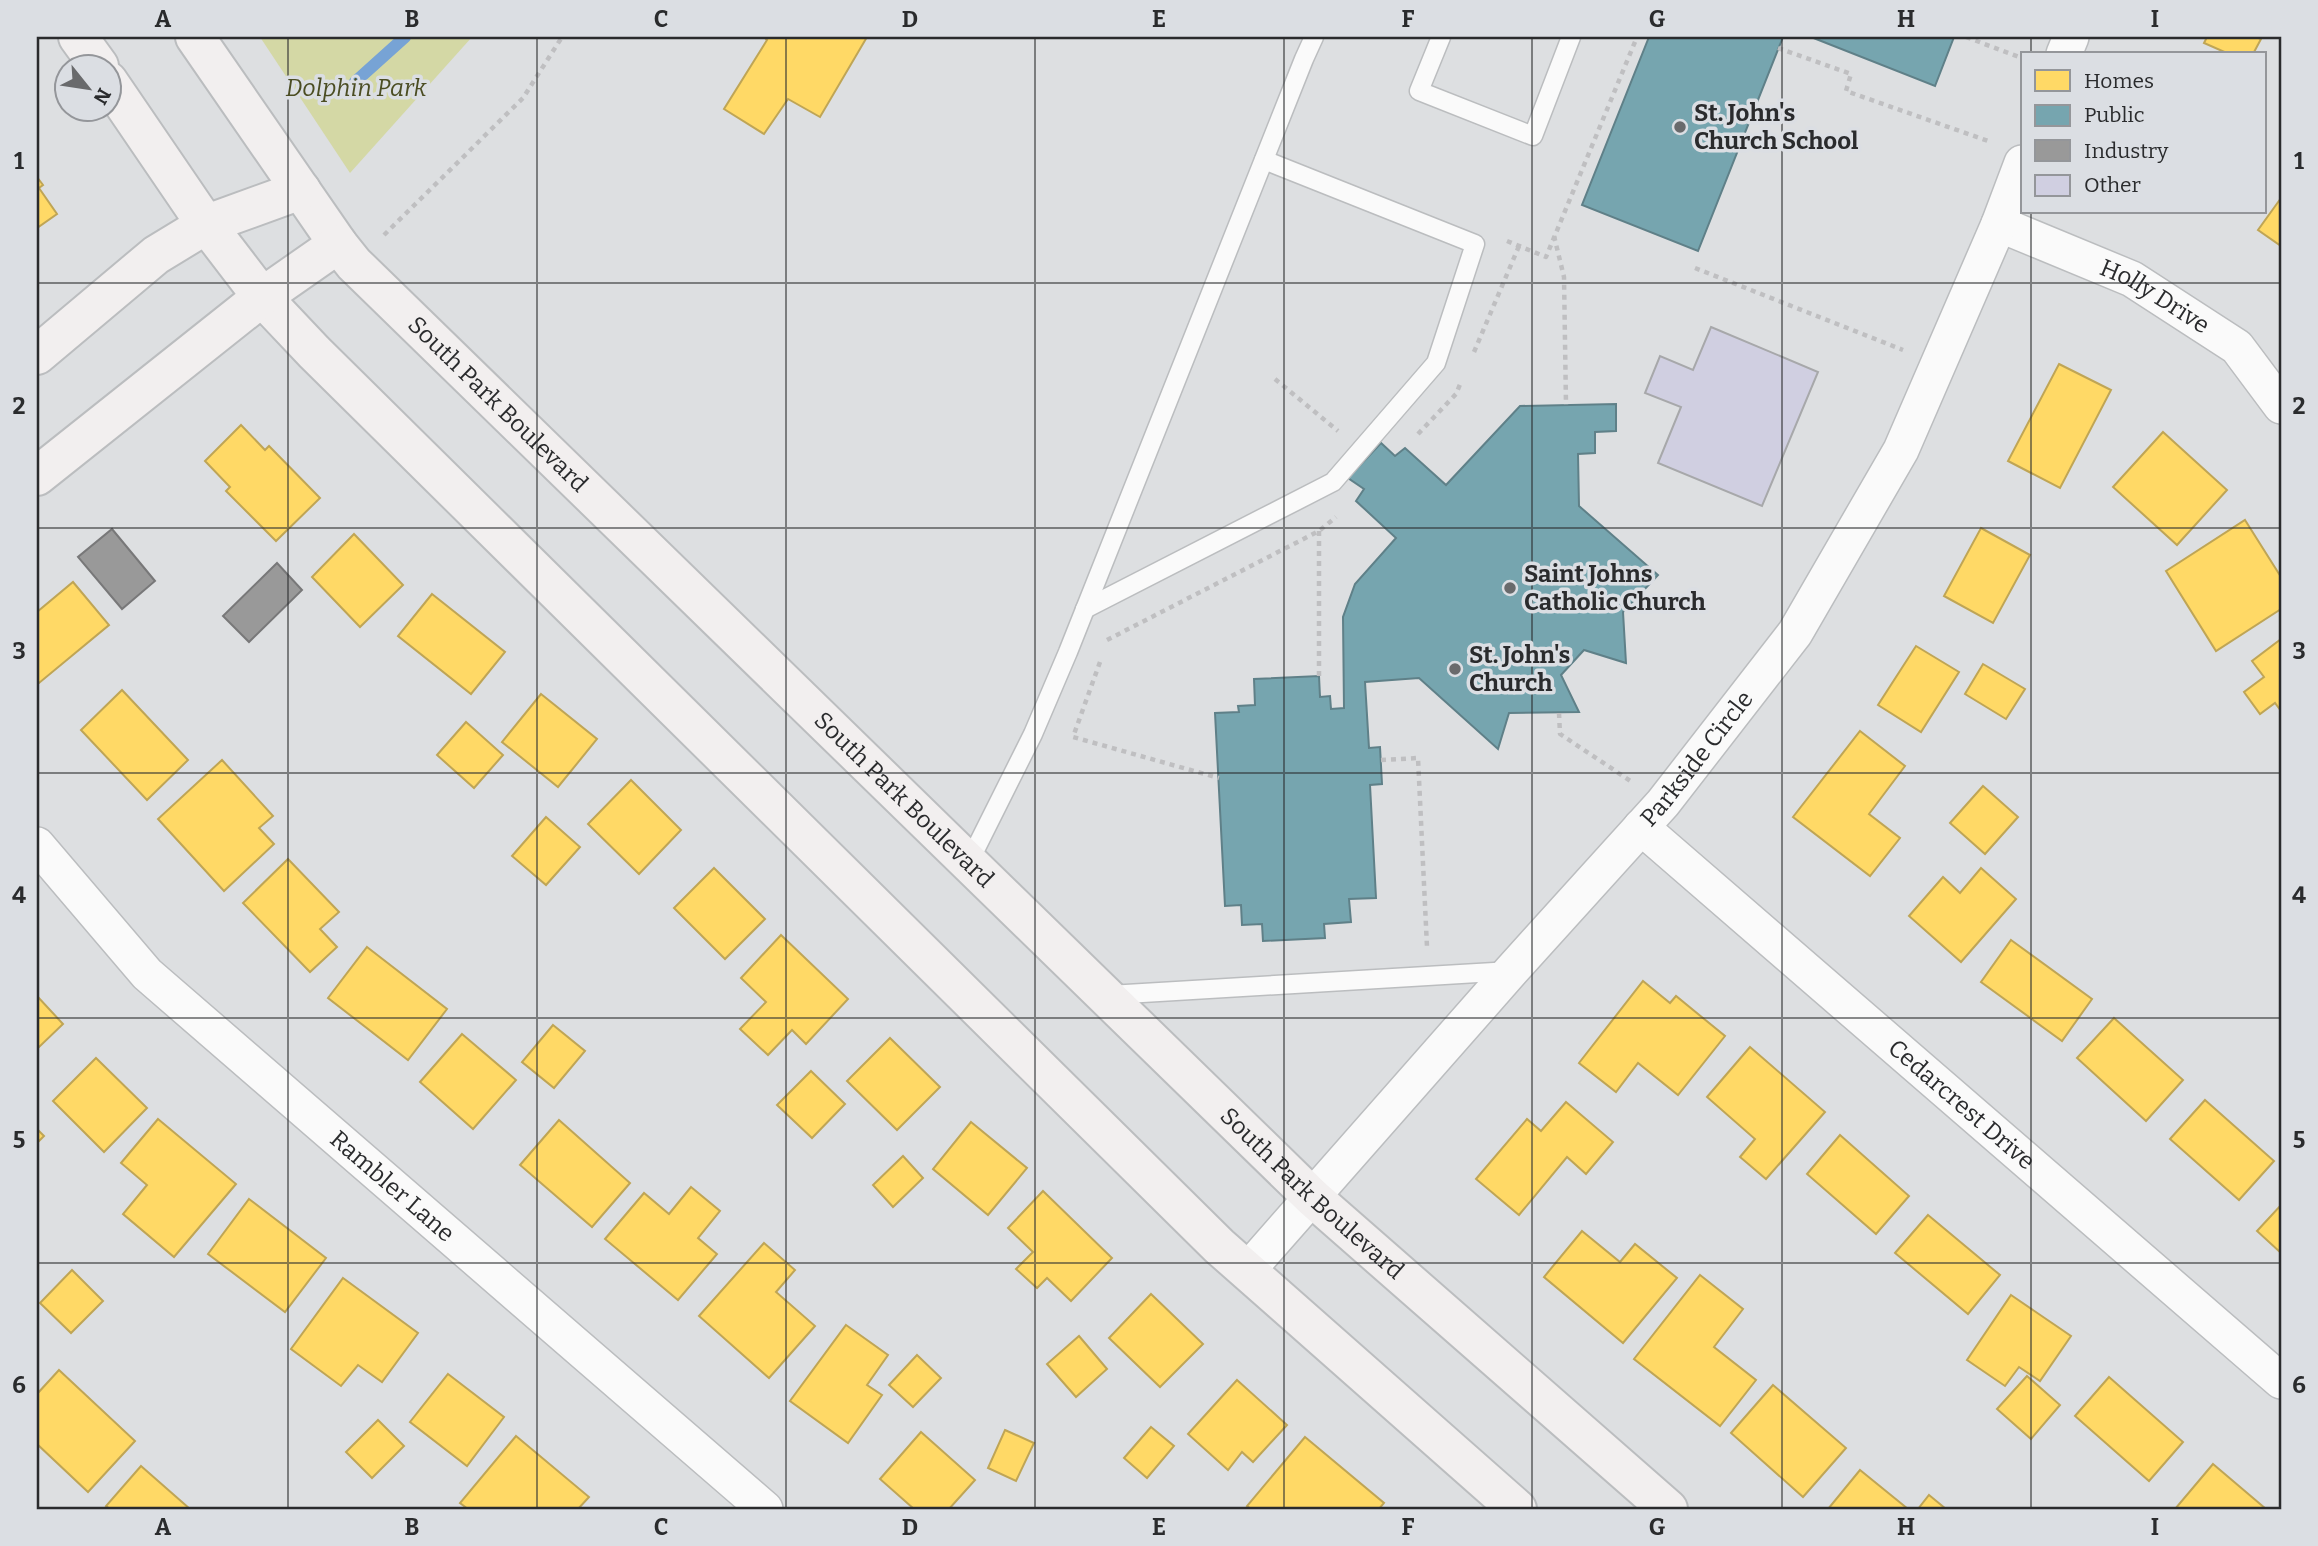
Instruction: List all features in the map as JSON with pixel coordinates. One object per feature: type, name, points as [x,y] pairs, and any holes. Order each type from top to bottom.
[{"type":"street","points":[[78,37],[89,52]]},
{"type":"street","name":"South Park Boulevard","points":[[195,37],[346,254],[1313,1198],[1668,1509]]},
{"type":"street","points":[[122,101],[206,224],[262,297],[334,372],[1247,1271],[1517,1509]]},
{"type":"street","name":"Parkside Circle","points":[[1247,1271],[1652,815],[1795,633],[1901,450],[1999,224],[2010,154]]},
{"type":"street","points":[[37,355],[156,255],[206,224],[301,190]]},
{"type":"street","name":"Holly Drive","points":[[1999,224],[2132,279],[2237,347],[2281,406]]},
{"type":"street","points":[[37,476],[262,297],[346,254]]},
{"type":"street","name":"Cedarcrest Drive","points":[[1652,815],[2281,1381]]},
{"type":"street","name":"Rambler Lane","points":[[37,845],[147,974],[765,1509]]},
{"type":"lane","points":[[969,862],[1033,734],[1314,37]]},
{"type":"lane","points":[[1441,37],[1419,91],[1533,136],[1571,37]]},
{"type":"lane","points":[[1085,608],[1333,482],[1436,363],[1475,244],[1264,160]]},
{"type":"lane","points":[[1103,995],[1511,971]]},
{"type":"path","points":[[346,254],[523,98],[562,37]]},
{"type":"path","points":[[1507,241],[1546,257],[1637,37]]},
{"type":"path","points":[[1966,37],[2021,58]]},
{"type":"path","points":[[1778,48],[1851,74],[1846,90],[2010,154]]},
{"type":"path","points":[[1555,236],[1564,277],[1566,405]]},
{"type":"path","points":[[1695,268],[1938,364]]},
{"type":"path","points":[[1275,379],[1361,449]]},
{"type":"path","points":[[1219,778],[1073,737],[1108,639],[1319,531],[1338,516]]},
{"type":"path","points":[[1319,531],[1319,676]]},
{"type":"path","points":[[1559,713],[1560,734],[1652,815]]},
{"type":"path","points":[[1381,760],[1418,758],[1427,948]]},
{"type":"green space","name":"Dolphin Park","points":[[260,37],[472,37],[350,173]]},
{"type":"building: Homes","points":[[764,37],[867,37],[820,117],[788,99],[764,134],[724,109],[767,40]]},
{"type":"building: Homes","points":[[2207,37],[2261,39],[2254,52],[2224,52],[2204,43]]},
{"type":"building: Homes","points":[[37,177],[43,185],[39,188],[57,214],[37,228]]},
{"type":"building: Homes","points":[[2281,198],[2281,246],[2258,230]]},
{"type":"building: Homes","points":[[2059,364],[2111,390],[2060,488],[2008,461]]},
{"type":"building: Homes","points":[[241,425],[265,450],[269,446],[320,498],[276,541],[226,491],[230,487],[205,461]]},
{"type":"building: Homes","points":[[2163,432],[2227,490],[2177,545],[2113,487]]},
{"type":"building: Homes","points":[[2245,520],[2281,577],[2281,609],[2216,651],[2166,571]]},
{"type":"building: Homes","points":[[1981,528],[2030,555],[1993,623],[1944,596]]},
{"type":"building: Homes","points":[[354,534],[403,585],[360,627],[312,577]]},
{"type":"building: Homes","points":[[73,582],[109,625],[39,683],[37,612]]},
{"type":"building: Homes","points":[[432,594],[505,652],[471,694],[398,636]]},
{"type":"building: Homes","points":[[2281,639],[2281,711],[2275,703],[2260,714],[2244,692],[2264,677],[2252,661]]},
{"type":"building: Homes","points":[[1916,646],[1959,672],[1921,732],[1878,705]]},
{"type":"building: Homes","points":[[1983,664],[2025,689],[2006,719],[1965,694]]},
{"type":"building: Homes","points":[[122,690],[188,760],[147,800],[81,730]]},
{"type":"building: Homes","points":[[541,694],[597,739],[558,787],[502,742]]},
{"type":"building: Homes","points":[[466,722],[503,755],[474,788],[437,755]]},
{"type":"building: Homes","points":[[1860,731],[1905,766],[1869,814],[1900,838],[1870,876],[1793,817]]},
{"type":"building: Homes","points":[[222,760],[273,816],[259,828],[274,844],[224,891],[158,819]]},
{"type":"building: Homes","points":[[631,780],[681,830],[639,874],[588,824]]},
{"type":"building: Homes","points":[[1983,786],[2018,817],[1985,854],[1950,823]]},
{"type":"building: Homes","points":[[546,817],[580,847],[546,885],[512,856]]},
{"type":"building: Homes","points":[[288,859],[339,912],[320,929],[337,947],[310,972],[243,903]]},
{"type":"building: Homes","points":[[714,868],[765,919],[725,959],[674,908]]},
{"type":"building: Homes","points":[[1981,868],[2016,899],[1961,962],[1909,916],[1943,877],[1960,893]]},
{"type":"building: Homes","points":[[781,935],[848,999],[806,1044],[792,1030],[768,1055],[740,1029],[766,1002],[741,978]]},
{"type":"building: Homes","points":[[2011,940],[2092,999],[2062,1041],[1981,982]]},
{"type":"building: Homes","points":[[367,947],[447,1009],[408,1060],[328,998]]},
{"type":"building: Homes","points":[[1643,981],[1670,1003],[1676,996],[1725,1036],[1678,1095],[1638,1063],[1616,1092],[1579,1063]]},
{"type":"building: Homes","points":[[37,996],[63,1024],[37,1049]]},
{"type":"building: Homes","points":[[2114,1018],[2183,1080],[2146,1121],[2077,1058]]},
{"type":"building: Homes","points":[[553,1025],[585,1051],[554,1088],[522,1062]]},
{"type":"building: Homes","points":[[462,1034],[516,1080],[473,1129],[420,1082]]},
{"type":"building: Homes","points":[[890,1038],[940,1087],[897,1130],[847,1081]]},
{"type":"building: Homes","points":[[1750,1047],[1825,1112],[1766,1179],[1740,1157],[1755,1139],[1707,1097]]},
{"type":"building: Homes","points":[[96,1058],[147,1108],[104,1152],[53,1101]]},
{"type":"building: Homes","points":[[811,1071],[845,1104],[812,1138],[777,1105]]},
{"type":"building: Homes","points":[[2205,1100],[2274,1161],[2239,1200],[2170,1139]]},
{"type":"building: Homes","points":[[1566,1102],[1613,1142],[1586,1174],[1567,1157],[1519,1215],[1476,1179],[1527,1119],[1541,1131]]},
{"type":"building: Homes","points":[[158,1119],[236,1184],[174,1257],[123,1214],[147,1185],[121,1163]]},
{"type":"building: Homes","points":[[559,1120],[630,1183],[592,1227],[520,1165]]},
{"type":"building: Homes","points":[[971,1122],[1027,1168],[988,1215],[933,1169]]},
{"type":"building: Homes","points":[[37,1129],[44,1136],[37,1143]]},
{"type":"building: Homes","points":[[1840,1135],[1909,1196],[1876,1234],[1807,1174]]},
{"type":"building: Homes","points":[[903,1156],[923,1178],[893,1207],[873,1185]]},
{"type":"building: Homes","points":[[691,1187],[720,1211],[698,1238],[717,1254],[678,1300],[605,1239],[644,1193],[669,1214]]},
{"type":"building: Homes","points":[[1043,1191],[1112,1258],[1071,1301],[1047,1278],[1037,1288],[1016,1269],[1033,1252],[1008,1228]]},
{"type":"building: Homes","points":[[249,1199],[326,1258],[285,1312],[208,1254]]},
{"type":"building: Homes","points":[[2281,1205],[2281,1253],[2257,1231]]},
{"type":"building: Homes","points":[[1928,1215],[2000,1275],[1968,1314],[1895,1253]]},
{"type":"building: Homes","points":[[1582,1231],[1620,1262],[1635,1244],[1677,1278],[1623,1343],[1544,1277]]},
{"type":"building: Homes","points":[[764,1243],[795,1270],[776,1292],[815,1326],[769,1378],[699,1316]]},
{"type":"building: Homes","points":[[72,1270],[103,1301],[71,1333],[40,1303]]},
{"type":"building: Homes","points":[[1700,1275],[1743,1309],[1714,1347],[1756,1380],[1720,1426],[1634,1359]]},
{"type":"building: Homes","points":[[343,1278],[418,1333],[382,1382],[358,1365],[341,1386],[291,1349]]},
{"type":"building: Homes","points":[[1151,1294],[1203,1344],[1160,1387],[1109,1338]]},
{"type":"building: Homes","points":[[2011,1295],[2071,1336],[2040,1381],[2019,1367],[2005,1386],[1967,1360]]},
{"type":"building: Homes","points":[[846,1325],[888,1355],[867,1385],[882,1395],[848,1443],[790,1401]]},
{"type":"building: Homes","points":[[1079,1336],[1107,1369],[1076,1397],[1047,1364]]},
{"type":"building: Homes","points":[[917,1355],[941,1378],[913,1407],[889,1385]]},
{"type":"building: Homes","points":[[59,1370],[135,1441],[88,1492],[37,1444],[37,1394]]},
{"type":"building: Homes","points":[[448,1374],[504,1417],[467,1466],[410,1422]]},
{"type":"building: Homes","points":[[2027,1376],[2060,1405],[2031,1439],[1997,1409]]},
{"type":"building: Homes","points":[[2109,1377],[2183,1442],[2149,1481],[2075,1416]]},
{"type":"building: Homes","points":[[1237,1380],[1287,1425],[1253,1462],[1242,1452],[1228,1470],[1188,1434]]},
{"type":"building: Homes","points":[[1773,1385],[1846,1448],[1803,1497],[1731,1433]]},
{"type":"building: Homes","points":[[378,1420],[404,1446],[372,1478],[346,1452]]},
{"type":"building: Homes","points":[[1151,1427],[1174,1446],[1147,1478],[1124,1458]]},
{"type":"building: Homes","points":[[1005,1430],[1034,1443],[1016,1481],[988,1468]]},
{"type":"building: Homes","points":[[921,1432],[975,1480],[949,1509],[914,1509],[880,1479]]},
{"type":"building: Homes","points":[[516,1436],[589,1497],[578,1509],[468,1509],[460,1503]]},
{"type":"building: Homes","points":[[1305,1437],[1384,1503],[1379,1509],[1251,1509],[1247,1506]]},
{"type":"building: Homes","points":[[2213,1464],[2266,1509],[2175,1509]]},
{"type":"building: Homes","points":[[141,1466],[190,1509],[110,1509],[106,1506]]},
{"type":"building: Homes","points":[[1860,1470],[1908,1509],[1828,1509]]},
{"type":"building: Homes","points":[[1929,1495],[1946,1509],[1918,1509]]},
{"type":"building: Public","name":"St. John's Church School","points":[[1649,37],[1783,37],[1698,251],[1582,205]]},
{"type":"building: Public","name":"St. John's Church School","points":[[1811,37],[1954,37],[1935,86]]},
{"type":"building: Public","name":"St. John's Church","points":[[1616,404],[1616,431],[1595,432],[1595,453],[1578,454],[1579,506],[1658,575],[1623,612],[1626,663],[1584,650],[1561,675],[1579,712],[1509,713],[1498,749],[1419,678],[1365,682],[1369,748],[1380,747],[1382,784],[1370,785],[1376,898],[1349,899],[1351,922],[1324,924],[1325,938],[1263,941],[1262,924],[1242,925],[1241,905],[1225,906],[1215,713],[1239,712],[1238,706],[1255,705],[1254,679],[1319,676],[1320,697],[1330,696],[1331,709],[1344,708],[1343,617],[1355,584],[1396,538],[1356,501],[1364,489],[1348,478],[1381,443],[1395,456],[1405,448],[1446,485],[1520,406]]},
{"type":"building: Industry","points":[[112,529],[155,581],[122,609],[78,557]]},
{"type":"building: Industry","points":[[277,563],[302,590],[249,642],[223,616]]},
{"type":"building: Other","points":[[1711,327],[1818,372],[1762,506],[1658,463],[1681,407],[1645,393],[1660,356],[1693,370]]},
{"type":"waterway","points":[[355,82],[405,37]]},
{"type":"place","name":"St. John's Church School","points":[[1680,127]]},
{"type":"place","name":"Saint Johns Catholic Church","points":[[1510,588]]},
{"type":"place","name":"St. John's Church","points":[[1455,669]]}]
